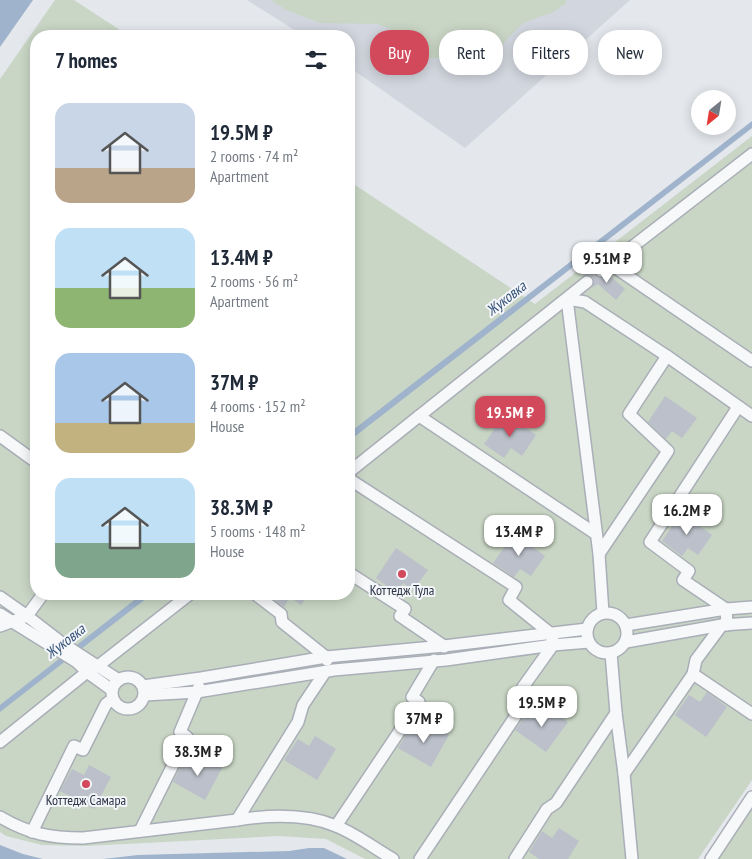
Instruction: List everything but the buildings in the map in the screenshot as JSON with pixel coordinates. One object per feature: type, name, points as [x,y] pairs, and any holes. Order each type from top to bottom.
[{"type":"street","points":[[600,271],[752,154]]},
{"type":"street","points":[[610,264],[751,357]]},
{"type":"street","points":[[355,467],[586,282]]},
{"type":"street","points":[[567,298],[585,302],[667,356],[752,416]]},
{"type":"street","points":[[567,298],[596,534],[603,613]]},
{"type":"street","points":[[598,554],[668,451],[629,414],[667,356]]},
{"type":"street","points":[[726,609],[683,580],[689,571],[650,542],[738,407]]},
{"type":"street","points":[[419,416],[596,534]]},
{"type":"street","points":[[0,436],[30,458]]},
{"type":"street","points":[[355,484],[516,587],[508,600],[550,633],[572,644]]},
{"type":"street","points":[[355,577],[405,609],[400,616],[444,646]]},
{"type":"street","points":[[0,597],[27,616],[60,647]]},
{"type":"street","points":[[0,626],[27,616],[39,600]]},
{"type":"street","points":[[0,742],[87,672],[98,666],[182,600]]},
{"type":"street","points":[[263,600],[281,614],[282,622],[326,657],[330,671]]},
{"type":"street","points":[[626,625],[726,609],[752,607]]},
{"type":"street","points":[[624,774],[693,674],[696,660],[724,625],[726,609]]},
{"type":"street","points":[[610,613],[617,615],[626,625],[626,642],[617,651],[611,653],[598,652],[589,642],[587,629],[589,624],[598,615],[610,613]]},
{"type":"street","points":[[0,614],[80,660],[98,666],[119,680]]},
{"type":"street","points":[[626,642],[724,625],[752,623]]},
{"type":"street","points":[[144,691],[201,678],[326,657],[444,646],[587,629]]},
{"type":"street","points":[[420,859],[531,693],[523,687],[553,645],[550,633]]},
{"type":"street","points":[[144,691],[197,692],[330,671],[589,642]]},
{"type":"street","points":[[336,826],[419,702],[412,697],[440,660],[444,646]]},
{"type":"street","points":[[611,653],[632,859]]},
{"type":"street","points":[[32,832],[74,746],[83,750],[112,694],[113,686],[124,677],[130,677],[140,681],[144,691],[140,705],[136,708],[130,710],[120,707],[116,704],[112,694],[87,672],[80,660]]},
{"type":"street","points":[[237,820],[298,722],[303,705],[330,671]]},
{"type":"street","points":[[693,674],[752,714]]},
{"type":"street","points":[[140,831],[187,737],[180,732],[201,678]]},
{"type":"street","points":[[515,859],[547,809],[556,802],[616,713]]},
{"type":"street","points":[[711,859],[752,797]]},
{"type":"street","points":[[0,817],[17,827],[32,832],[49,837],[64,838],[83,838],[254,817],[275,816],[316,820],[336,826],[393,859]]},
{"type":"shaded area","points":[[247,0],[630,0],[588,38],[588,30],[513,30],[513,75],[546,75],[465,148],[355,71],[355,30],[294,30]]},
{"type":"green space","points":[[55,0],[74,0],[120,30],[34,30]]},
{"type":"green space","points":[[271,0],[566,0],[566,3],[554,12],[522,24],[516,30],[513,30],[513,33],[503,44],[503,30],[439,30],[439,58],[429,58],[429,30],[392,30],[377,24],[320,23],[286,10]]},
{"type":"green space","points":[[30,36],[30,600],[355,600],[355,185],[535,304],[752,136],[752,780],[698,859],[365,859],[326,839],[278,836],[86,846],[42,845],[6,836],[0,832],[0,79]]},
{"type":"green space","points":[[752,809],[752,859],[718,859]]},
{"type":"water","points":[[0,0],[33,0],[0,47]]},
{"type":"water","points":[[752,121],[752,128],[355,436],[355,428]]},
{"type":"water","points":[[134,600],[144,600],[0,712],[0,705]]},
{"type":"water","points":[[0,845],[23,854],[43,859],[0,859]]},
{"type":"water","points":[[324,848],[347,859],[103,859],[138,855],[289,851]]},
{"type":"place","name":"Коттедж Тула","points":[[402,574]]},
{"type":"place","name":"Коттедж Самара","points":[[86,784]]},
{"type":"water label","name":"Жуковка","points":[[506,298]]},
{"type":"water label","name":"Жуковка","points":[[65,641]]}]
